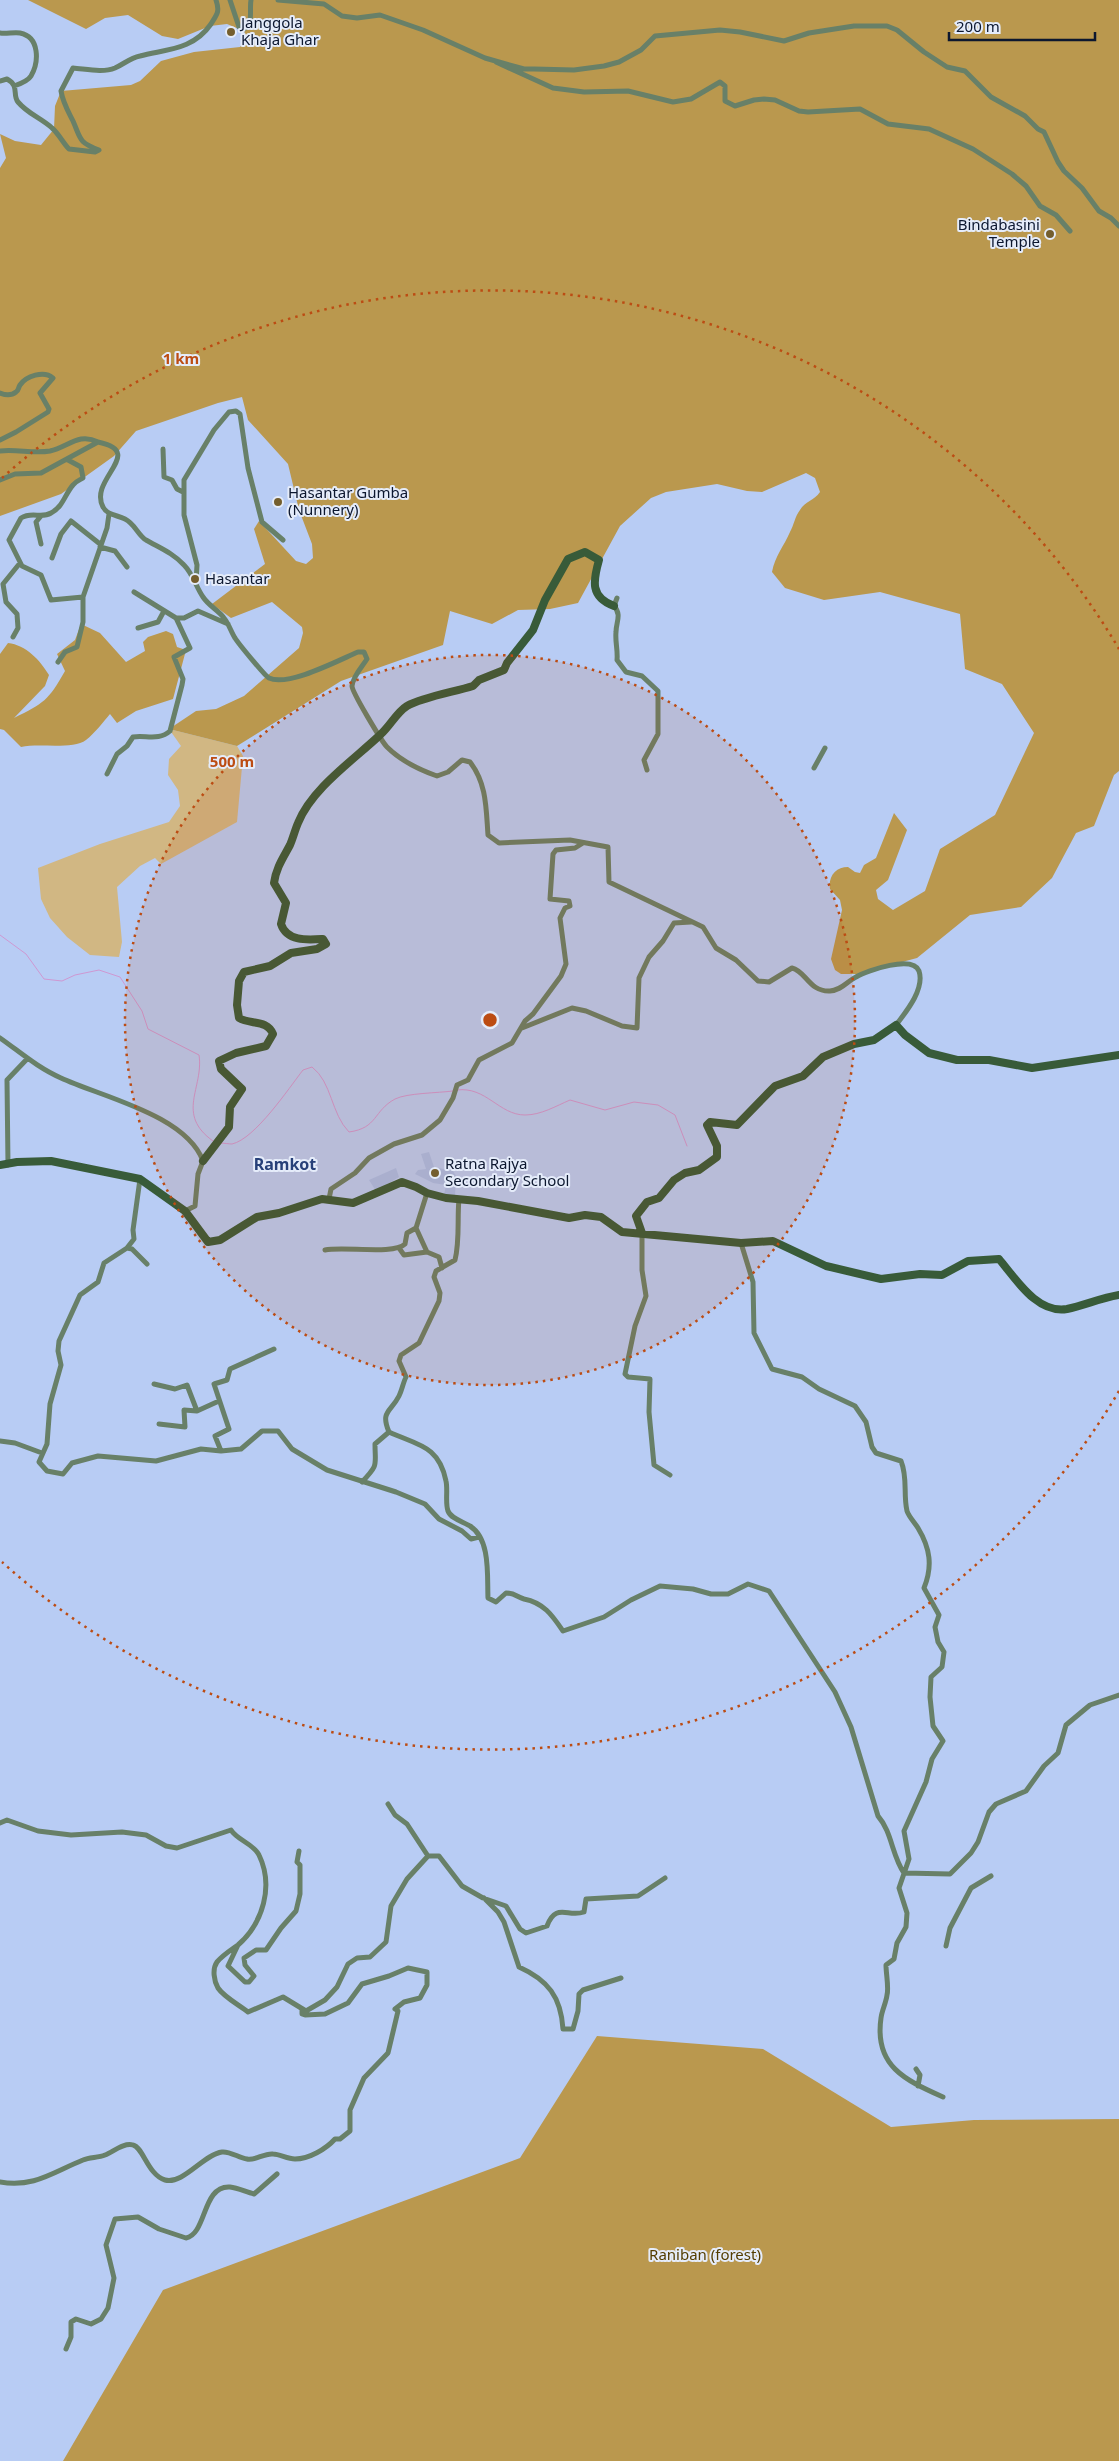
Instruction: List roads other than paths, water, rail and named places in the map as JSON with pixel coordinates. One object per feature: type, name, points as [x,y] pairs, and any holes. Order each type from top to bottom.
[{"type":"street","points":[[0,81],[7,79],[14,86],[16,97],[25,110],[52,127],[69,149],[95,152],[99,150],[82,141],[76,134],[62,100],[60,91],[73,68],[96,71],[115,68],[139,56],[179,48],[208,30],[218,16],[219,9],[216,0]]},
{"type":"street","points":[[230,0],[239,27],[244,29],[248,26],[251,18],[252,0]]},
{"type":"street","points":[[278,0],[324,4],[342,16],[357,18],[380,15],[423,30],[470,52],[524,69],[574,70],[619,62],[641,50],[651,38],[660,36],[720,30],[784,41],[809,33],[854,26],[887,26],[897,30],[924,52],[947,67],[965,72],[991,97],[1025,116],[1038,130],[1044,132],[1064,171],[1082,188],[1099,211],[1111,218],[1119,226]]},
{"type":"street","points":[[0,33],[20,33],[35,43],[36,58],[31,76],[14,86]]},
{"type":"street","points":[[494,60],[502,66],[540,84],[565,91],[628,92],[673,102],[691,99],[720,82],[725,86],[725,101],[735,106],[764,99],[775,100],[799,111],[808,112],[860,109],[888,124],[929,129],[982,154],[1026,186],[1040,206],[1056,215],[1070,232]]},
{"type":"street","points":[[0,393],[9,395],[17,392],[22,384],[32,376],[51,376],[53,378],[41,389],[40,393],[49,409],[48,412],[0,440]]},
{"type":"street","points":[[196,582],[197,565],[184,515],[184,480],[214,430],[229,412],[236,411],[240,414],[250,475],[262,522],[283,540]]},
{"type":"street","points":[[0,451],[16,449],[49,451],[79,438],[92,439],[112,446],[118,454],[119,461],[100,491],[103,507],[109,514],[125,518],[146,540],[172,554],[185,566],[196,582],[202,597],[229,624],[235,639],[270,679],[294,679],[358,652],[364,652],[367,659],[355,676],[352,687],[356,699],[386,746],[413,766],[437,776],[448,772],[462,760],[470,762],[482,781],[488,817],[488,835],[499,843],[570,840],[583,844],[608,847],[608,882],[703,927],[716,948],[736,960],[758,981],[769,982],[792,968],[797,970],[815,987],[830,990],[844,986],[856,977],[886,965],[911,963],[917,967],[920,975],[914,1001],[896,1026],[874,1040],[854,1044],[823,1057],[803,1076],[775,1086],[737,1125],[710,1122],[707,1125],[717,1146],[717,1157],[699,1170],[685,1173],[674,1180],[659,1198],[647,1202],[636,1216],[642,1232],[642,1270],[646,1296],[635,1326],[625,1374],[628,1378],[650,1379],[649,1412],[654,1465],[670,1476]]},
{"type":"street","points":[[0,480],[14,474],[41,473],[98,442]]},
{"type":"street","points":[[163,449],[164,477],[172,480],[177,488],[183,492]]},
{"type":"street","points":[[68,460],[81,466],[83,478],[73,484],[59,508],[47,515],[41,516],[32,513],[17,522],[10,543],[20,563],[41,574],[51,600],[83,597]]},
{"type":"street","points":[[58,662],[65,652],[77,647],[83,622],[83,597],[107,528],[109,514]]},
{"type":"street","points":[[41,516],[36,522],[41,544]]},
{"type":"street","points":[[52,558],[61,534],[71,521],[100,546],[115,551],[127,568]]},
{"type":"street","points":[[185,1211],[195,1206],[198,1174],[203,1161],[229,1127],[230,1107],[242,1089],[221,1069],[219,1061],[236,1053],[266,1046],[273,1034],[270,1027],[266,1025],[239,1018],[236,1004],[239,976],[244,972],[270,966],[291,953],[317,949],[326,944],[324,939],[291,937],[282,928],[281,920],[286,903],[274,884],[277,868],[295,835],[298,823],[312,801],[333,775],[360,753],[367,744],[380,735],[406,707],[473,686],[479,680],[504,670],[507,663],[533,630],[545,600],[568,559],[585,552],[599,560],[594,577],[597,595],[604,602],[615,602],[619,614],[616,634],[619,647],[617,660],[626,672],[642,676],[658,691],[658,734],[644,760],[647,770]]},
{"type":"street","points":[[12,636],[18,628],[17,614],[6,603],[3,584],[20,563]]},
{"type":"street","points":[[134,592],[176,618],[184,618],[198,610],[229,624]]},
{"type":"street","points":[[138,628],[158,622],[164,611]]},
{"type":"street","points":[[107,774],[117,754],[134,737],[153,738],[166,734],[170,730],[183,679],[174,658],[187,651],[190,646],[176,618]]},
{"type":"street","points":[[814,768],[825,748]]},
{"type":"street","points":[[329,1199],[331,1189],[355,1173],[369,1158],[394,1144],[422,1135],[440,1120],[453,1098],[457,1086],[468,1080],[479,1060],[512,1043],[525,1020],[533,1014],[561,976],[566,964],[560,918],[565,908],[570,906],[569,901],[550,899],[553,854],[556,850],[575,848],[583,844]]},
{"type":"street","points":[[521,1029],[572,1008],[622,1026],[637,1028],[639,978],[649,957],[663,942],[674,923],[691,922]]},
{"type":"street","points":[[896,1026],[904,1035],[928,1053],[957,1060],[989,1060],[1032,1068],[1119,1055]]},
{"type":"street","points":[[0,1038],[27,1059],[60,1078],[124,1102],[172,1126],[199,1149],[203,1161]]},
{"type":"street","points":[[27,1059],[8,1080],[4,1165],[16,1162],[51,1161],[140,1179],[185,1211],[208,1242],[212,1243],[258,1217],[279,1213],[314,1200],[329,1199],[353,1203],[402,1182],[427,1193],[568,1218],[600,1217],[622,1232],[642,1232],[741,1242],[773,1241],[826,1266],[881,1279],[920,1274],[942,1275],[968,1261],[999,1259],[1036,1300],[1045,1306],[1064,1309],[1119,1295]]},
{"type":"street","points":[[140,1179],[133,1230],[134,1239],[127,1248],[104,1263],[98,1282],[80,1295],[59,1341],[58,1351],[61,1365],[50,1404],[47,1444],[39,1462],[47,1471],[63,1474],[72,1463],[98,1456],[156,1461],[201,1449],[221,1451],[241,1449],[262,1431],[278,1431],[292,1449],[328,1470],[396,1492],[425,1504],[449,1526],[462,1531],[471,1539],[479,1537]]},
{"type":"street","points":[[427,1193],[416,1228],[427,1252]]},
{"type":"street","points":[[459,1198],[458,1246],[455,1260],[436,1271],[434,1277],[440,1293],[426,1332],[419,1343],[401,1355],[400,1361],[406,1377],[396,1401],[385,1414],[385,1423],[389,1432],[408,1438],[435,1453],[442,1465],[446,1481],[448,1511],[454,1517],[474,1528],[487,1550],[488,1598],[496,1602],[506,1593],[515,1593],[522,1599],[542,1604],[563,1631],[604,1617],[631,1600],[660,1586],[693,1589],[711,1594],[728,1594],[748,1584],[769,1591],[835,1692],[851,1727],[878,1816],[885,1824],[896,1858],[904,1873]]},
{"type":"street","points":[[325,1250],[399,1248],[405,1244],[407,1233],[416,1228]]},
{"type":"street","points":[[741,1242],[753,1282],[754,1333],[772,1369],[802,1377],[819,1389],[855,1406],[866,1422],[872,1447],[876,1453],[901,1461],[906,1472],[908,1512],[923,1536],[930,1554],[930,1573],[924,1588],[939,1615],[936,1627],[938,1642],[944,1652],[942,1667],[931,1677],[930,1697],[933,1726],[943,1741],[932,1759],[926,1782],[904,1832],[909,1859],[899,1888],[907,1913],[906,1927],[897,1943],[894,1959],[886,1965],[885,1980],[888,1993],[880,2020],[882,2050],[887,2060],[901,2076],[943,2098]]},
{"type":"street","points":[[127,1248],[132,1249],[147,1264]]},
{"type":"street","points":[[399,1248],[404,1255],[427,1252],[439,1256],[442,1268]]},
{"type":"street","points":[[221,1451],[214,1436],[230,1430],[214,1384],[227,1380],[230,1370],[274,1349]]},
{"type":"street","points":[[154,1384],[175,1389],[186,1385],[197,1411]]},
{"type":"street","points":[[159,1424],[185,1427],[184,1410],[197,1411],[219,1401]]},
{"type":"street","points":[[362,1482],[378,1460],[375,1444],[389,1432]]},
{"type":"street","points":[[0,1441],[15,1443],[42,1453]]},
{"type":"street","points":[[904,1873],[950,1874],[971,1853],[978,1842],[990,1812],[996,1804],[1026,1791],[1044,1766],[1058,1752],[1066,1725],[1090,1706],[1119,1695]]},
{"type":"street","points":[[388,1804],[395,1815],[407,1824],[428,1856]]},
{"type":"street","points":[[0,1823],[7,1820],[38,1831],[71,1835],[122,1832],[146,1835],[166,1846],[177,1848],[231,1830],[241,1841],[258,1852],[263,1867],[266,1892],[260,1915],[249,1933],[216,1963],[214,1975],[219,1989],[248,2012],[283,1997],[302,2010],[305,2015],[325,2014],[348,2003],[362,1984],[408,1968],[427,1972],[427,1986],[420,1998],[404,2002],[395,2009],[398,2011],[398,2016],[393,2025],[388,2053],[364,2078],[350,2110],[350,2131],[340,2140],[335,2139],[327,2147],[297,2159],[272,2153],[248,2160],[224,2152],[211,2154],[197,2166],[172,2181],[164,2180],[147,2165],[140,2148],[132,2144],[105,2155],[85,2159],[38,2180],[17,2185],[0,2182]]},
{"type":"street","points":[[238,1945],[228,1966],[245,1982],[249,1982],[254,1976],[245,1964],[244,1958],[252,1952],[266,1950],[281,1928],[296,1911],[300,1894],[300,1865],[297,1862],[299,1851]]},
{"type":"street","points":[[302,2010],[306,2011],[325,2000],[337,1987],[343,1969],[348,1964],[357,1958],[370,1957],[386,1942],[391,1906],[407,1879],[428,1856],[439,1856],[462,1886],[483,1898],[506,1906],[520,1929],[526,1933],[547,1926],[553,1915],[561,1912],[584,1912],[586,1899],[638,1896],[665,1878]]},
{"type":"street","points":[[946,1946],[950,1928],[971,1888],[991,1876]]},
{"type":"street","points":[[483,1898],[498,1912],[504,1922],[519,1967],[540,1978],[555,1993],[561,2009],[563,2029],[574,2029],[578,2011],[578,1994],[583,1990],[621,1978]]},
{"type":"street","points":[[916,2069],[920,2075],[918,2086]]},
{"type":"street","points":[[66,2349],[71,2337],[71,2322],[76,2319],[91,2324],[101,2319],[108,2308],[114,2278],[106,2245],[115,2219],[138,2216],[159,2229],[186,2238],[191,2237],[198,2230],[206,2204],[220,2190],[228,2187],[254,2194],[277,2174]]},
{"type":"waterway","points":[[0,935],[26,954],[44,979],[62,981],[75,975],[99,970],[120,977],[142,1011],[148,1029],[199,1055],[198,1079],[193,1111],[195,1121],[213,1141]]},
{"type":"waterway","points":[[220,1143],[232,1144],[251,1133],[271,1112],[303,1070],[312,1067],[324,1081],[338,1116],[349,1132],[365,1127],[388,1104],[400,1097],[453,1091]]},
{"type":"waterway","points":[[457,1090],[476,1092],[507,1111],[525,1115],[543,1112],[570,1100],[605,1110],[634,1102],[658,1105],[675,1115],[687,1146]]},
{"type":"place","name":"Janggola Khaja Ghar","points":[[231,32]]},
{"type":"place","name":"Bindabasini Temple","points":[[1050,234]]},
{"type":"place","name":"Hasantar Gumba (Nunnery)","points":[[278,502]]},
{"type":"place","name":"Hasantar","points":[[195,579]]},
{"type":"place","name":"Ratna Rajya Secondary School","points":[[435,1173]]},
{"type":"district","name":"Ramkot","points":[[285,1164]]},
{"type":"park label","name":"Raniban (forest)","points":[[705,2255]]}]
